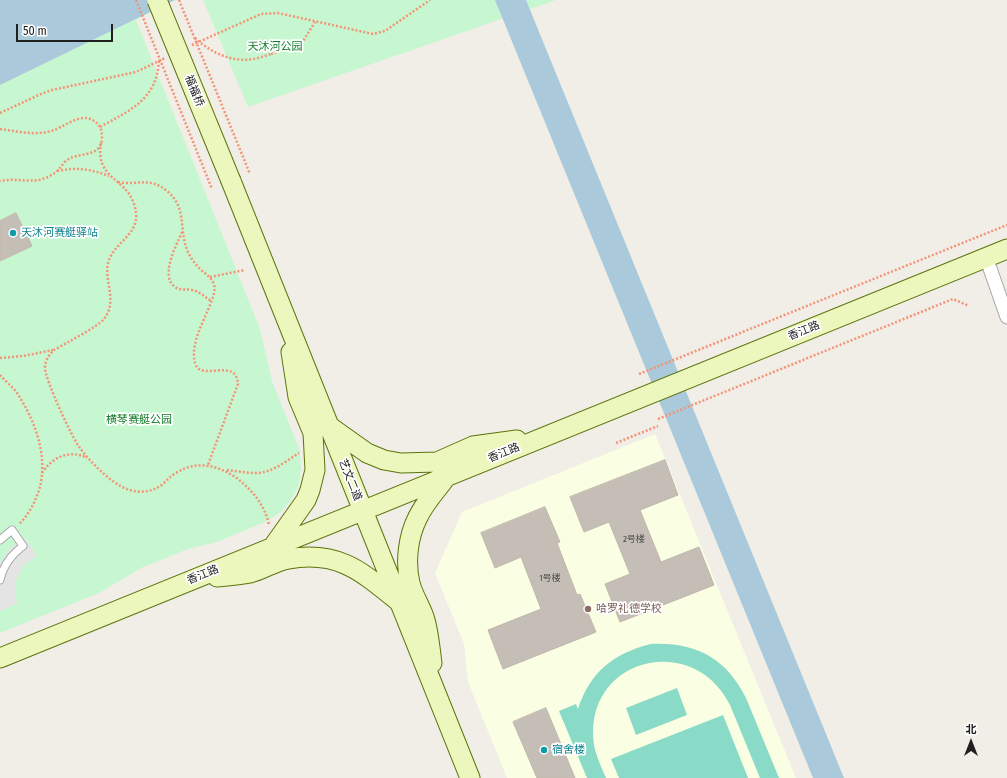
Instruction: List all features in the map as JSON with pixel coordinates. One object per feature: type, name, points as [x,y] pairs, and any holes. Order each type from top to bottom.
[{"type":"main road","name":"福福桥","points":[[157,0],[231,181]]},
{"type":"main road","name":"艺文二道","points":[[231,181],[470,778]]},
{"type":"main road","name":"香江路","points":[[0,657],[1007,249]]},
{"type":"main road","points":[[272,548],[306,500],[310,490],[314,470],[313,433],[298,397],[287,321]]},
{"type":"main road","points":[[329,426],[359,448],[375,457],[392,462],[410,464],[437,462],[473,446],[548,435]]},
{"type":"main road","points":[[436,694],[425,620],[410,584],[408,557],[410,537],[418,517],[446,477]]},
{"type":"main road","points":[[192,580],[251,573],[287,559],[314,557],[324,558],[334,560],[363,573],[399,601]]},
{"type":"street","points":[[986,258],[1007,317]]},
{"type":"lane","points":[[0,540],[12,530],[23,546],[10,558],[5,566],[0,580]]},
{"type":"path","points":[[136,0],[212,189]]},
{"type":"path","points":[[179,0],[250,174]]},
{"type":"path","points":[[190,46],[261,14],[278,13],[373,34],[385,31],[430,0]]},
{"type":"path","points":[[193,36],[210,50],[231,58],[252,60],[302,43],[315,22]]},
{"type":"path","points":[[0,113],[52,90],[136,72],[170,56]]},
{"type":"path","points":[[100,127],[136,106],[143,100],[153,84],[159,67],[159,58]]},
{"type":"path","points":[[0,129],[24,133],[43,133],[60,128],[78,119],[86,118],[94,121],[100,127],[102,135],[100,150],[102,164],[110,176],[127,192],[134,204],[136,218],[132,230],[129,235],[118,245],[109,259],[107,267],[111,296],[107,314],[99,323],[50,353],[45,363],[46,374],[71,433],[89,460],[101,471],[125,488],[141,492],[158,488],[170,477],[184,468],[208,465],[225,470],[256,473],[263,472],[270,470],[304,450]]},
{"type":"path","points":[[0,181],[40,180],[57,171],[65,161],[73,156],[90,154],[97,150],[101,143]]},
{"type":"path","points":[[57,171],[84,168],[110,176]]},
{"type":"path","points":[[116,181],[127,183],[145,182],[160,186],[167,191],[178,204],[183,220],[182,232],[168,269],[169,279],[175,287],[184,290],[196,291],[211,301]]},
{"type":"path","points":[[639,374],[1007,225]]},
{"type":"path","points":[[182,232],[189,255],[194,263],[214,283],[211,301],[196,346],[195,362],[199,369],[203,371],[233,372],[236,376],[238,384],[208,465]]},
{"type":"path","points":[[209,277],[244,270]]},
{"type":"path","points":[[658,419],[953,299],[969,306]]},
{"type":"path","points":[[0,358],[24,356],[54,350]]},
{"type":"path","points":[[0,375],[16,392],[29,415],[41,453],[42,474],[39,491],[32,507],[22,521],[12,530]]},
{"type":"path","points":[[616,443],[658,426]]},
{"type":"path","points":[[42,474],[50,462],[62,456],[76,455],[89,460]]},
{"type":"path","points":[[225,470],[240,481],[256,497],[268,515],[269,525]]},
{"type":"shaded area","name":"哈罗礼德学校","points":[[655,434],[796,778],[507,778],[468,682],[464,644],[435,573],[462,512]]},
{"type":"shaded area","points":[[25,538],[37,556],[24,565],[16,580],[15,588],[17,604],[0,611],[0,563],[8,551]]},
{"type":"green space","name":"横琴赛艇公园","points":[[0,0],[175,0],[136,20],[260,329],[272,381],[300,451],[301,468],[299,484],[292,499],[281,512],[267,521],[217,542],[188,549],[143,567],[99,593],[0,633]]},
{"type":"green space","name":"天沐河公园","points":[[203,0],[556,0],[248,107]]},
{"type":"green space","points":[[651,644],[682,646],[696,650],[708,655],[729,672],[746,698],[779,778],[760,778],[730,705],[714,683],[694,668],[671,662],[648,663],[627,671],[609,686],[597,707],[593,734],[593,740],[599,762],[606,778],[587,778],[559,711],[576,704],[578,709],[589,684],[605,666],[626,653]]},
{"type":"green space","points":[[677,688],[687,715],[636,735],[626,708]]},
{"type":"green space","points":[[723,715],[748,778],[619,778],[611,759]]},
{"type":"water","points":[[0,0],[175,0],[0,85]]},
{"type":"water","points":[[495,0],[526,0],[844,778],[813,778]]},
{"type":"building","name":"天沐河赛艇驿站","points":[[16,213],[32,246],[0,261],[0,221]]},
{"type":"building","points":[[665,460],[678,495],[640,510],[661,562],[699,547],[714,585],[620,622],[605,584],[630,574],[609,522],[584,532],[570,497]]},
{"type":"building","points":[[545,507],[560,542],[557,543],[577,595],[580,594],[596,632],[503,669],[488,630],[541,609],[521,557],[495,568],[481,533]]},
{"type":"building","name":"宿舍楼","points":[[546,708],[575,778],[537,778],[513,722]]},
{"type":"place","name":"天沐河赛艇驿站","points":[[13,233]]},
{"type":"place","name":"哈罗礼德学校","points":[[588,609]]},
{"type":"place","name":"宿舍楼","points":[[544,750]]}]
